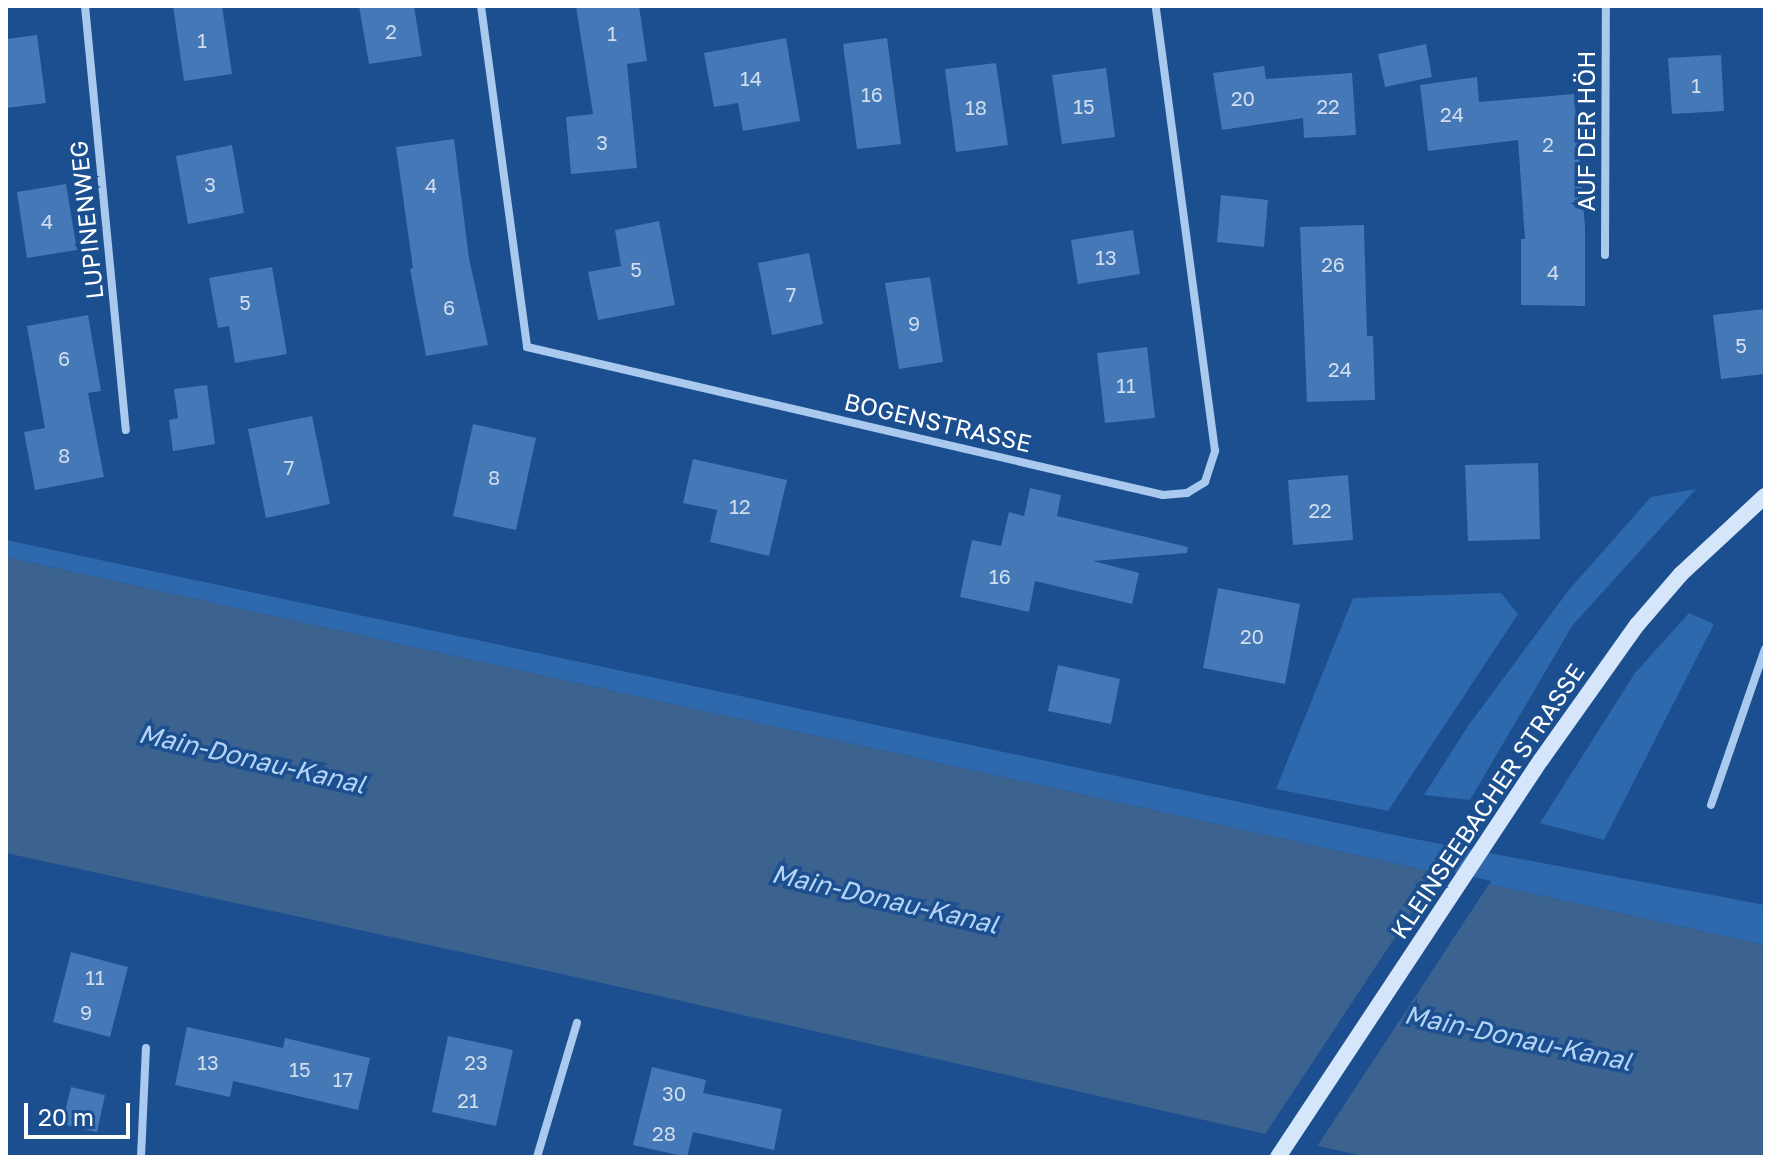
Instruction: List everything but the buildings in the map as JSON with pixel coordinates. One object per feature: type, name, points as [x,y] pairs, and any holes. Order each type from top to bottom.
[{"type":"street","name":"LUPINENWEG","points":[[85,6],[126,430]]},
{"type":"street","name":"BOGENSTRASSE","points":[[481,6],[527,347],[1163,495],[1187,493],[1205,482],[1215,451],[1156,6]]},
{"type":"street","name":"AUF DER HÖH","points":[[1605,255],[1606,6]]},
{"type":"street","name":"KLEINSEEBACHER STRASSE","points":[[1278,1157],[1512,805],[1637,625],[1681,574],[1765,496]]},
{"type":"street","points":[[1711,805],[1765,649]]},
{"type":"street","points":[[537,1157],[577,1023]]},
{"type":"street","points":[[141,1157],[146,1048]]},
{"type":"shaded area","points":[[1696,489],[1572,626],[1470,800],[1424,795],[1468,726],[1568,591],[1651,497]]},
{"type":"shaded area","points":[[6,540],[1399,836],[1765,905],[1765,945],[6,557]]},
{"type":"shaded area","points":[[1501,593],[1518,614],[1388,811],[1276,789],[1353,598]]},
{"type":"shaded area","points":[[1689,613],[1714,624],[1604,840],[1540,823],[1635,673]]},
{"type":"water","name":"Main-Donau-Kanal","points":[[6,557],[1765,945],[1765,1157],[1367,1157],[589,980],[6,853]]},
{"type":"pier","points":[[1440,869],[1491,881],[1314,1151],[1262,1139]]}]
